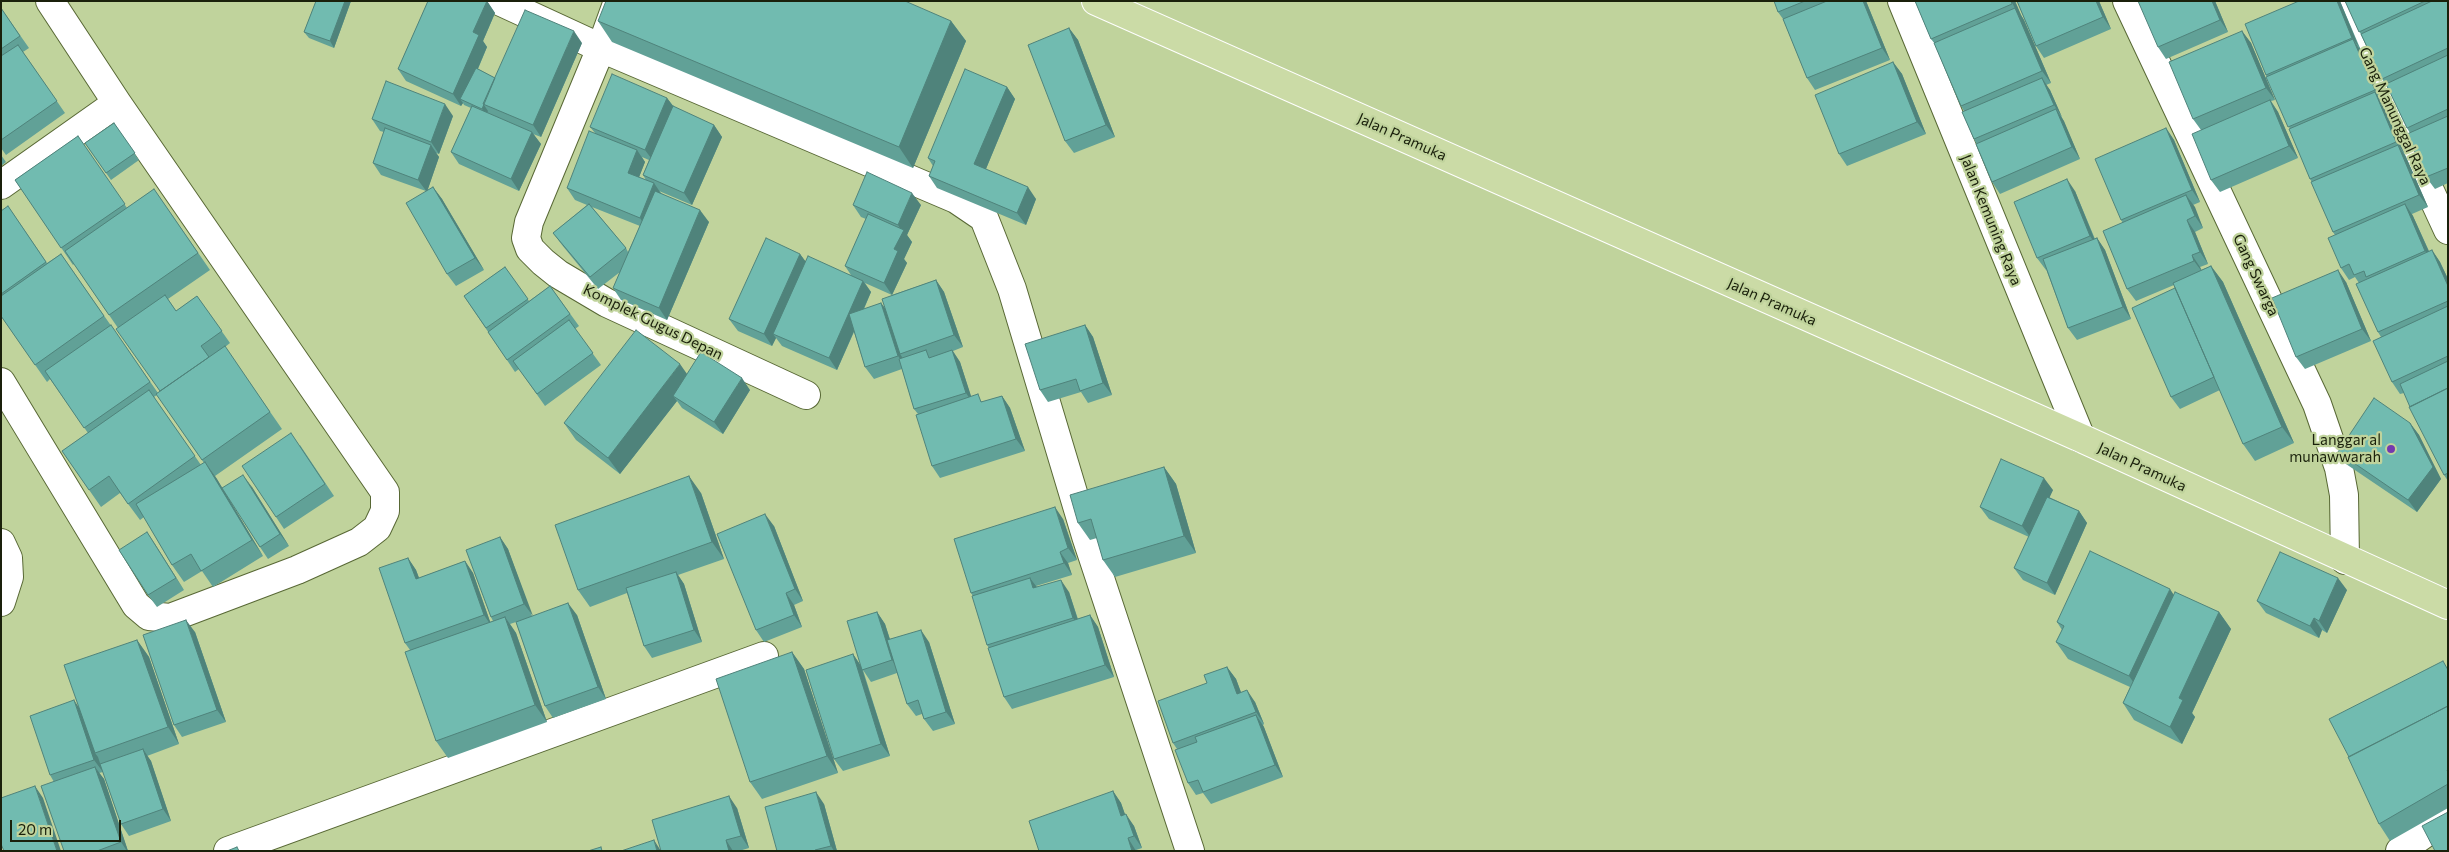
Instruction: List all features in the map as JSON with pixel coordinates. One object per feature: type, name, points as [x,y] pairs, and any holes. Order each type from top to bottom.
[{"type":"main road","name":"Jalan Pramuka","points":[[1096,1],[2081,438],[2345,560],[2446,602]]},
{"type":"street","points":[[1,382],[136,605],[148,616],[170,618],[297,570],[359,542],[377,528],[384,511],[385,492],[117,103],[50,1]]},
{"type":"street","points":[[500,1],[601,48],[956,199],[984,218],[1012,289],[1086,536],[1190,851]]},
{"type":"street","name":"Komplek Gugus Depan","points":[[618,1],[601,48],[529,222],[526,238],[530,249],[558,274],[607,303],[806,395]]},
{"type":"street","name":"Jalan Kemuning Raya","points":[[1902,1],[2081,438]]},
{"type":"street","name":"Gang Swarga","points":[[2127,1],[2317,404],[2338,468],[2344,495],[2345,560]]},
{"type":"street","name":"Gang Manunggal Raya","points":[[2342,1],[2448,230]]},
{"type":"street","points":[[1,185],[117,103]]},
{"type":"street","points":[[1,543],[8,558],[9,577],[1,602]]},
{"type":"street","points":[[228,851],[764,656]]},
{"type":"street","points":[[2400,851],[2448,817]]},
{"type":"building","points":[[316,1],[345,1],[330,41],[304,32]]},
{"type":"building","points":[[428,1],[487,1],[473,32],[479,35],[453,94],[398,69]]},
{"type":"building","points":[[606,1],[905,1],[951,21],[899,147],[598,21]]},
{"type":"building","points":[[1774,1],[1805,1],[1778,12]]},
{"type":"building","points":[[1827,1],[1863,1],[1882,48],[1807,78],[1783,19]]},
{"type":"building","points":[[1915,1],[2011,1],[2012,4],[1931,39]]},
{"type":"building","points":[[2017,1],[2096,1],[2103,17],[2036,46]]},
{"type":"building","points":[[2138,1],[2212,1],[2220,20],[2158,47]]},
{"type":"building","points":[[2299,1],[2337,1],[2352,38],[2266,75],[2245,24]]},
{"type":"building","points":[[2345,1],[2425,1],[2359,32]]},
{"type":"building","points":[[2432,1],[2448,1],[2448,48],[2382,79],[2361,34]]},
{"type":"building","points":[[1,8],[20,36],[1,49]]},
{"type":"building","points":[[2015,8],[2042,71],[1961,106],[1934,43]]},
{"type":"building","points":[[525,10],[574,31],[533,125],[483,104]]},
{"type":"building","points":[[1069,28],[1106,125],[1065,141],[1028,45]]},
{"type":"building","points":[[2242,31],[2266,88],[2193,119],[2169,62]]},
{"type":"building","points":[[2353,39],[2375,90],[2288,127],[2266,77]]},
{"type":"building","points":[[18,45],[57,101],[1,140],[1,56]]},
{"type":"building","points":[[2448,55],[2448,109],[2407,128],[2386,84]]},
{"type":"building","points":[[1893,62],[1917,122],[1839,154],[1815,95]]},
{"type":"building","points":[[476,68],[495,78],[482,109],[460,99]]},
{"type":"building","points":[[965,69],[1007,87],[974,164],[1028,187],[1017,213],[929,176],[935,161],[928,158]]},
{"type":"building","points":[[612,74],[667,98],[645,150],[590,127]]},
{"type":"building","points":[[2042,78],[2054,105],[1974,139],[1962,112]]},
{"type":"building","points":[[386,81],[445,104],[431,142],[372,119]]},
{"type":"building","points":[[2375,92],[2396,142],[2310,179],[2289,129]]},
{"type":"building","points":[[2270,100],[2289,146],[2211,180],[2192,134]]},
{"type":"building","points":[[472,106],[532,132],[511,179],[451,152]]},
{"type":"building","points":[[673,106],[714,125],[684,193],[643,175]]},
{"type":"building","points":[[2056,109],[2072,147],[1992,182],[1976,144]]},
{"type":"building","points":[[2448,116],[2448,168],[2426,177],[2407,134]]},
{"type":"building","points":[[114,123],[135,153],[106,173],[85,143]]},
{"type":"building","points":[[385,128],[431,145],[418,180],[373,163]]},
{"type":"building","points":[[2166,128],[2192,190],[2121,220],[2095,159]]},
{"type":"building","points":[[589,131],[637,150],[628,173],[654,183],[640,218],[567,188]]},
{"type":"building","points":[[78,136],[125,204],[61,248],[15,180]]},
{"type":"building","points":[[2398,145],[2419,195],[2333,232],[2311,182]]},
{"type":"building","points":[[867,172],[912,193],[898,225],[853,205]]},
{"type":"building","points":[[2067,179],[2090,236],[2037,258],[2014,202]]},
{"type":"building","points":[[433,187],[475,258],[447,274],[406,203]]},
{"type":"building","points":[[154,189],[198,253],[109,315],[65,251]]},
{"type":"building","points":[[655,191],[700,210],[659,308],[613,288]]},
{"type":"building","points":[[2186,195],[2195,216],[2187,220],[2200,252],[2192,255],[2194,261],[2127,289],[2103,231]]},
{"type":"building","points":[[589,204],[626,248],[590,277],[553,233]]},
{"type":"building","points":[[2405,204],[2425,251],[2366,277],[2364,271],[2354,275],[2349,264],[2341,268],[2328,238]]},
{"type":"building","points":[[8,206],[46,262],[1,294],[1,211]]},
{"type":"building","points":[[868,214],[904,230],[894,249],[898,251],[884,283],[845,266]]},
{"type":"building","points":[[766,238],[800,254],[764,334],[729,319]]},
{"type":"building","points":[[2097,238],[2123,307],[2068,328],[2043,259]]},
{"type":"building","points":[[2432,250],[2448,286],[2448,301],[2378,332],[2356,284]]},
{"type":"building","points":[[61,254],[104,316],[35,365],[1,316],[1,296]]},
{"type":"building","points":[[808,256],[863,281],[829,358],[773,334]]},
{"type":"building","points":[[2211,266],[2282,427],[2243,444],[2173,283]]},
{"type":"building","points":[[505,267],[528,299],[486,328],[464,296]]},
{"type":"building","points":[[2338,270],[2362,329],[2296,357],[2272,298]]},
{"type":"building","points":[[936,280],[954,335],[900,354],[882,299]]},
{"type":"building","points":[[550,286],[570,314],[507,360],[488,332]]},
{"type":"building","points":[[2175,288],[2214,377],[2171,397],[2132,308]]},
{"type":"building","points":[[165,295],[176,311],[197,296],[222,331],[201,346],[209,357],[160,391],[116,329]]},
{"type":"building","points":[[881,303],[898,356],[865,367],[849,314]]},
{"type":"building","points":[[2448,306],[2448,356],[2392,382],[2373,341]]},
{"type":"building","points":[[569,320],[593,353],[537,394],[513,361]]},
{"type":"building","points":[[111,325],[150,382],[84,428],[45,371]]},
{"type":"building","points":[[1085,325],[1103,383],[1080,391],[1076,379],[1040,390],[1025,344]]},
{"type":"building","points":[[636,330],[680,364],[608,458],[564,423]]},
{"type":"building","points":[[225,346],[270,412],[202,460],[156,394]]},
{"type":"building","points":[[926,350],[929,358],[952,350],[966,393],[914,409],[899,359]]},
{"type":"building","points":[[701,352],[742,378],[714,422],[673,396]]},
{"type":"building","points":[[2448,361],[2448,388],[2410,407],[2400,384]]},
{"type":"building","points":[[2448,388],[2448,473],[2444,475],[2409,407]]},
{"type":"building","points":[[149,390],[195,456],[128,504],[109,476],[89,490],[62,451]]},
{"type":"building","points":[[978,394],[981,402],[1002,396],[1016,439],[932,466],[916,415]]},
{"type":"building","name":"Langgar al munawwarah","points":[[2374,398],[2410,423],[2433,467],[2408,500],[2338,452]]},
{"type":"building","points":[[291,433],[325,484],[276,517],[242,466]]},
{"type":"building","points":[[2001,459],[2044,478],[2022,526],[1980,507]]},
{"type":"building","points":[[205,462],[252,540],[201,571],[191,554],[172,565],[136,504]]},
{"type":"building","points":[[1164,467],[1184,536],[1103,560],[1091,519],[1078,523],[1070,495]]},
{"type":"building","points":[[243,475],[280,534],[260,547],[222,488]]},
{"type":"building","points":[[689,476],[712,542],[578,590],[555,525]]},
{"type":"building","points":[[2047,497],[2079,511],[2047,583],[2014,568]]},
{"type":"building","points":[[1055,507],[1068,548],[1060,552],[1064,563],[971,593],[954,539]]},
{"type":"building","points":[[765,514],[795,589],[786,593],[794,615],[756,630],[717,534]]},
{"type":"building","points":[[147,532],[176,578],[148,595],[119,550]]},
{"type":"building","points":[[500,537],[524,604],[491,617],[466,550]]},
{"type":"building","points":[[2090,551],[2170,589],[2129,676],[2056,642],[2064,626],[2057,622]]},
{"type":"building","points":[[2280,552],[2338,578],[2319,621],[2314,618],[2310,626],[2257,601]]},
{"type":"building","points":[[408,558],[416,579],[465,561],[484,615],[405,643],[379,568]]},
{"type":"building","points":[[676,572],[694,630],[644,646],[626,588]]},
{"type":"building","points":[[1030,578],[1033,588],[1061,580],[1073,618],[987,645],[972,596]]},
{"type":"building","points":[[2175,592],[2219,612],[2179,698],[2183,700],[2170,727],[2123,703]]},
{"type":"building","points":[[568,603],[598,687],[545,706],[516,622]]},
{"type":"building","points":[[877,612],[892,660],[862,670],[847,621]]},
{"type":"building","points":[[1090,615],[1105,665],[1004,697],[988,648]]},
{"type":"building","points":[[505,617],[535,705],[436,741],[405,652]]},
{"type":"building","points":[[186,620],[217,710],[174,725],[143,635]]},
{"type":"building","points":[[921,630],[946,712],[924,719],[918,700],[907,704],[887,640]]},
{"type":"building","points":[[137,640],[168,727],[95,753],[64,665]]},
{"type":"building","points":[[792,652],[827,756],[750,782],[716,679]]},
{"type":"building","points":[[853,654],[881,744],[834,759],[806,670]]},
{"type":"building","points":[[2443,661],[2448,670],[2448,706],[2349,757],[2329,719]]},
{"type":"building","points":[[1227,667],[1237,694],[1247,690],[1256,712],[1173,743],[1158,701],[1207,683],[1204,675]]},
{"type":"building","points":[[74,700],[94,760],[50,775],[30,716]]},
{"type":"building","points":[[2448,706],[2448,784],[2379,824],[2348,757]]},
{"type":"building","points":[[1256,715],[1275,765],[1203,792],[1198,780],[1188,783],[1175,750],[1197,742],[1195,737]]},
{"type":"building","points":[[143,749],[163,809],[121,824],[100,764]]},
{"type":"building","points":[[95,767],[121,842],[97,851],[64,851],[41,786]]},
{"type":"building","points":[[35,786],[57,851],[4,851],[1,844],[1,798]]},
{"type":"building","points":[[1113,791],[1121,816],[1126,814],[1134,836],[1128,838],[1132,851],[1039,851],[1029,821]]},
{"type":"building","points":[[816,792],[831,846],[816,851],[777,851],[765,807]]},
{"type":"building","points":[[729,796],[741,836],[726,840],[729,851],[661,851],[652,820]]},
{"type":"building","points":[[2448,812],[2448,851],[2435,851],[2422,826]]},
{"type":"building","points":[[654,840],[657,851],[621,851]]},
{"type":"building","points":[[237,847],[239,851],[227,851]]},
{"type":"building","points":[[601,847],[602,851],[588,851]]},
{"type":"place","name":"Langgar al munawwarah","points":[[2391,449]]}]
